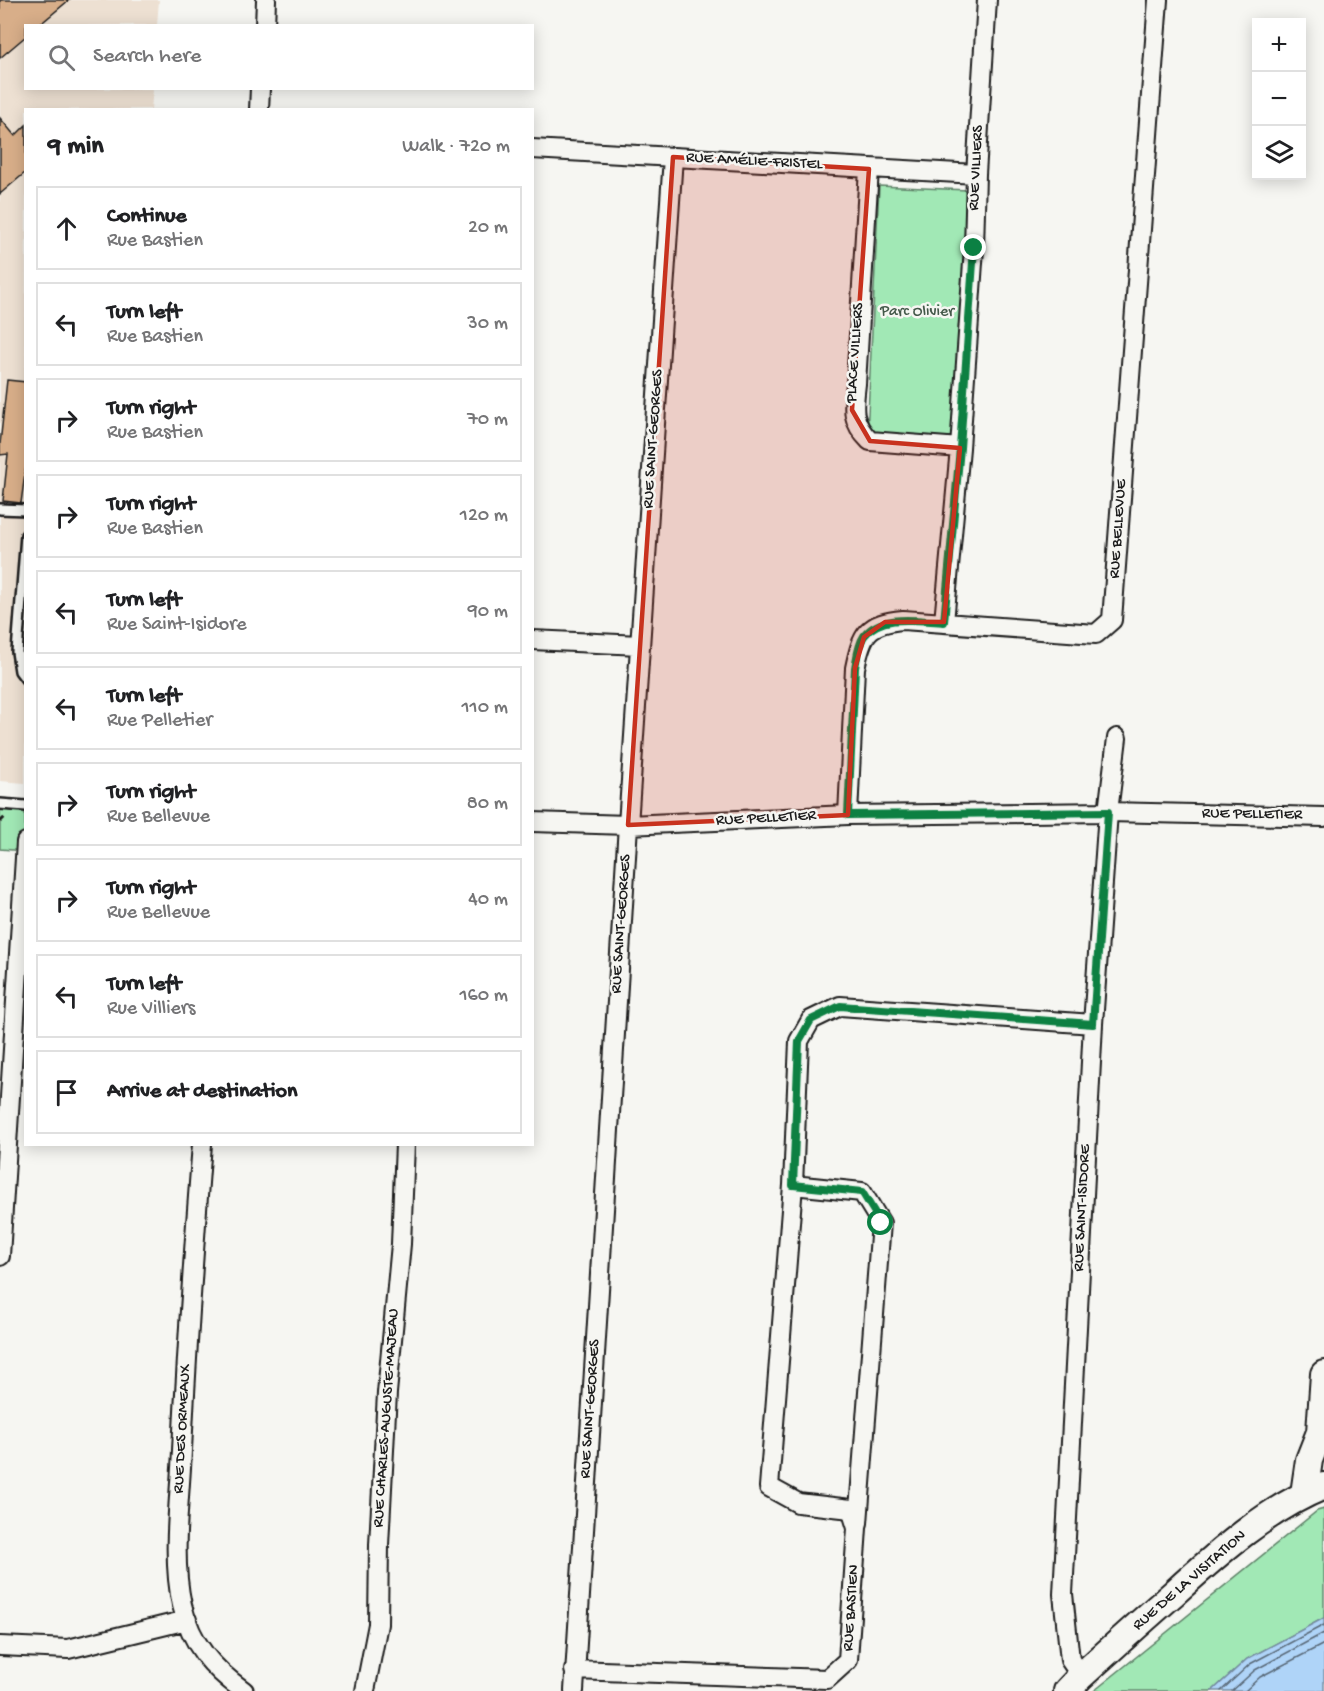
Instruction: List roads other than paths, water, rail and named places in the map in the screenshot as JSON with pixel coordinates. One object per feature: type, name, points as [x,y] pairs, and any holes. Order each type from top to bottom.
[{"type":"main road","points":[[1314,1490],[1309,1460],[1322,1436],[1324,1374]]},
{"type":"main road","name":"RUE DE LA VISITATION","points":[[1074,1683],[1216,1555],[1247,1531],[1314,1490]]},
{"type":"street","points":[[265,24],[267,0]]},
{"type":"street","name":"RUE VILLIERS","points":[[944,622],[960,448],[974,248],[976,174],[987,0]]},
{"type":"street","name":"RUE BELLEVUE","points":[[848,815],[855,668],[864,637],[874,627],[885,622],[903,620],[1096,634],[1112,620],[1158,0]]},
{"type":"street","points":[[259,108],[260,90]]},
{"type":"street","name":"RUE AMÉLIE-FRISTEL","points":[[534,149],[976,174]]},
{"type":"street","name":"RUE SAINT-GEORGES","points":[[574,1691],[628,825],[673,157]]},
{"type":"street","name":"PLACE VILLIERS","points":[[869,169],[856,384],[852,410],[855,420],[860,431],[870,441],[960,448]]},
{"type":"street","points":[[534,640],[640,645]]},
{"type":"street","name":"RUE SAINT-ISIDORE","points":[[1074,1683],[1063,1594],[1093,1024],[1108,812],[1117,738]]},
{"type":"street","name":"RUE PELLETIER","points":[[534,822],[628,825],[848,815],[1108,812],[1324,817]]},
{"type":"street","points":[[0,1256],[24,873]]},
{"type":"street","points":[[857,1528],[851,1509],[798,1503],[769,1487],[793,1185],[799,1041],[811,1020],[840,1006],[1093,1024]]},
{"type":"street","name":"RUE DES ORMEAUX","points":[[202,1146],[190,1302],[177,1556],[182,1604],[196,1646],[218,1671],[244,1691]]},
{"type":"street","name":"RUE CHARLES-AUGUSTE-MAJEAU","points":[[365,1691],[378,1624],[379,1545],[387,1394],[401,1244],[405,1146]]},
{"type":"street","name":"RUE BASTIEN","points":[[574,1670],[828,1679],[848,1660],[881,1223],[862,1192],[793,1185]]},
{"type":"street","points":[[0,1646],[68,1649],[187,1620]]},
{"type":"lane","points":[[0,509],[24,510]]},
{"type":"lane","points":[[24,561],[17,652],[20,671],[24,676]]},
{"type":"lane","points":[[0,804],[24,806]]},
{"type":"water","points":[[1324,1618],[1324,1691],[1212,1691],[1247,1659]]},
{"type":"park label","name":"Parc Olivier","points":[[917,312]]}]
